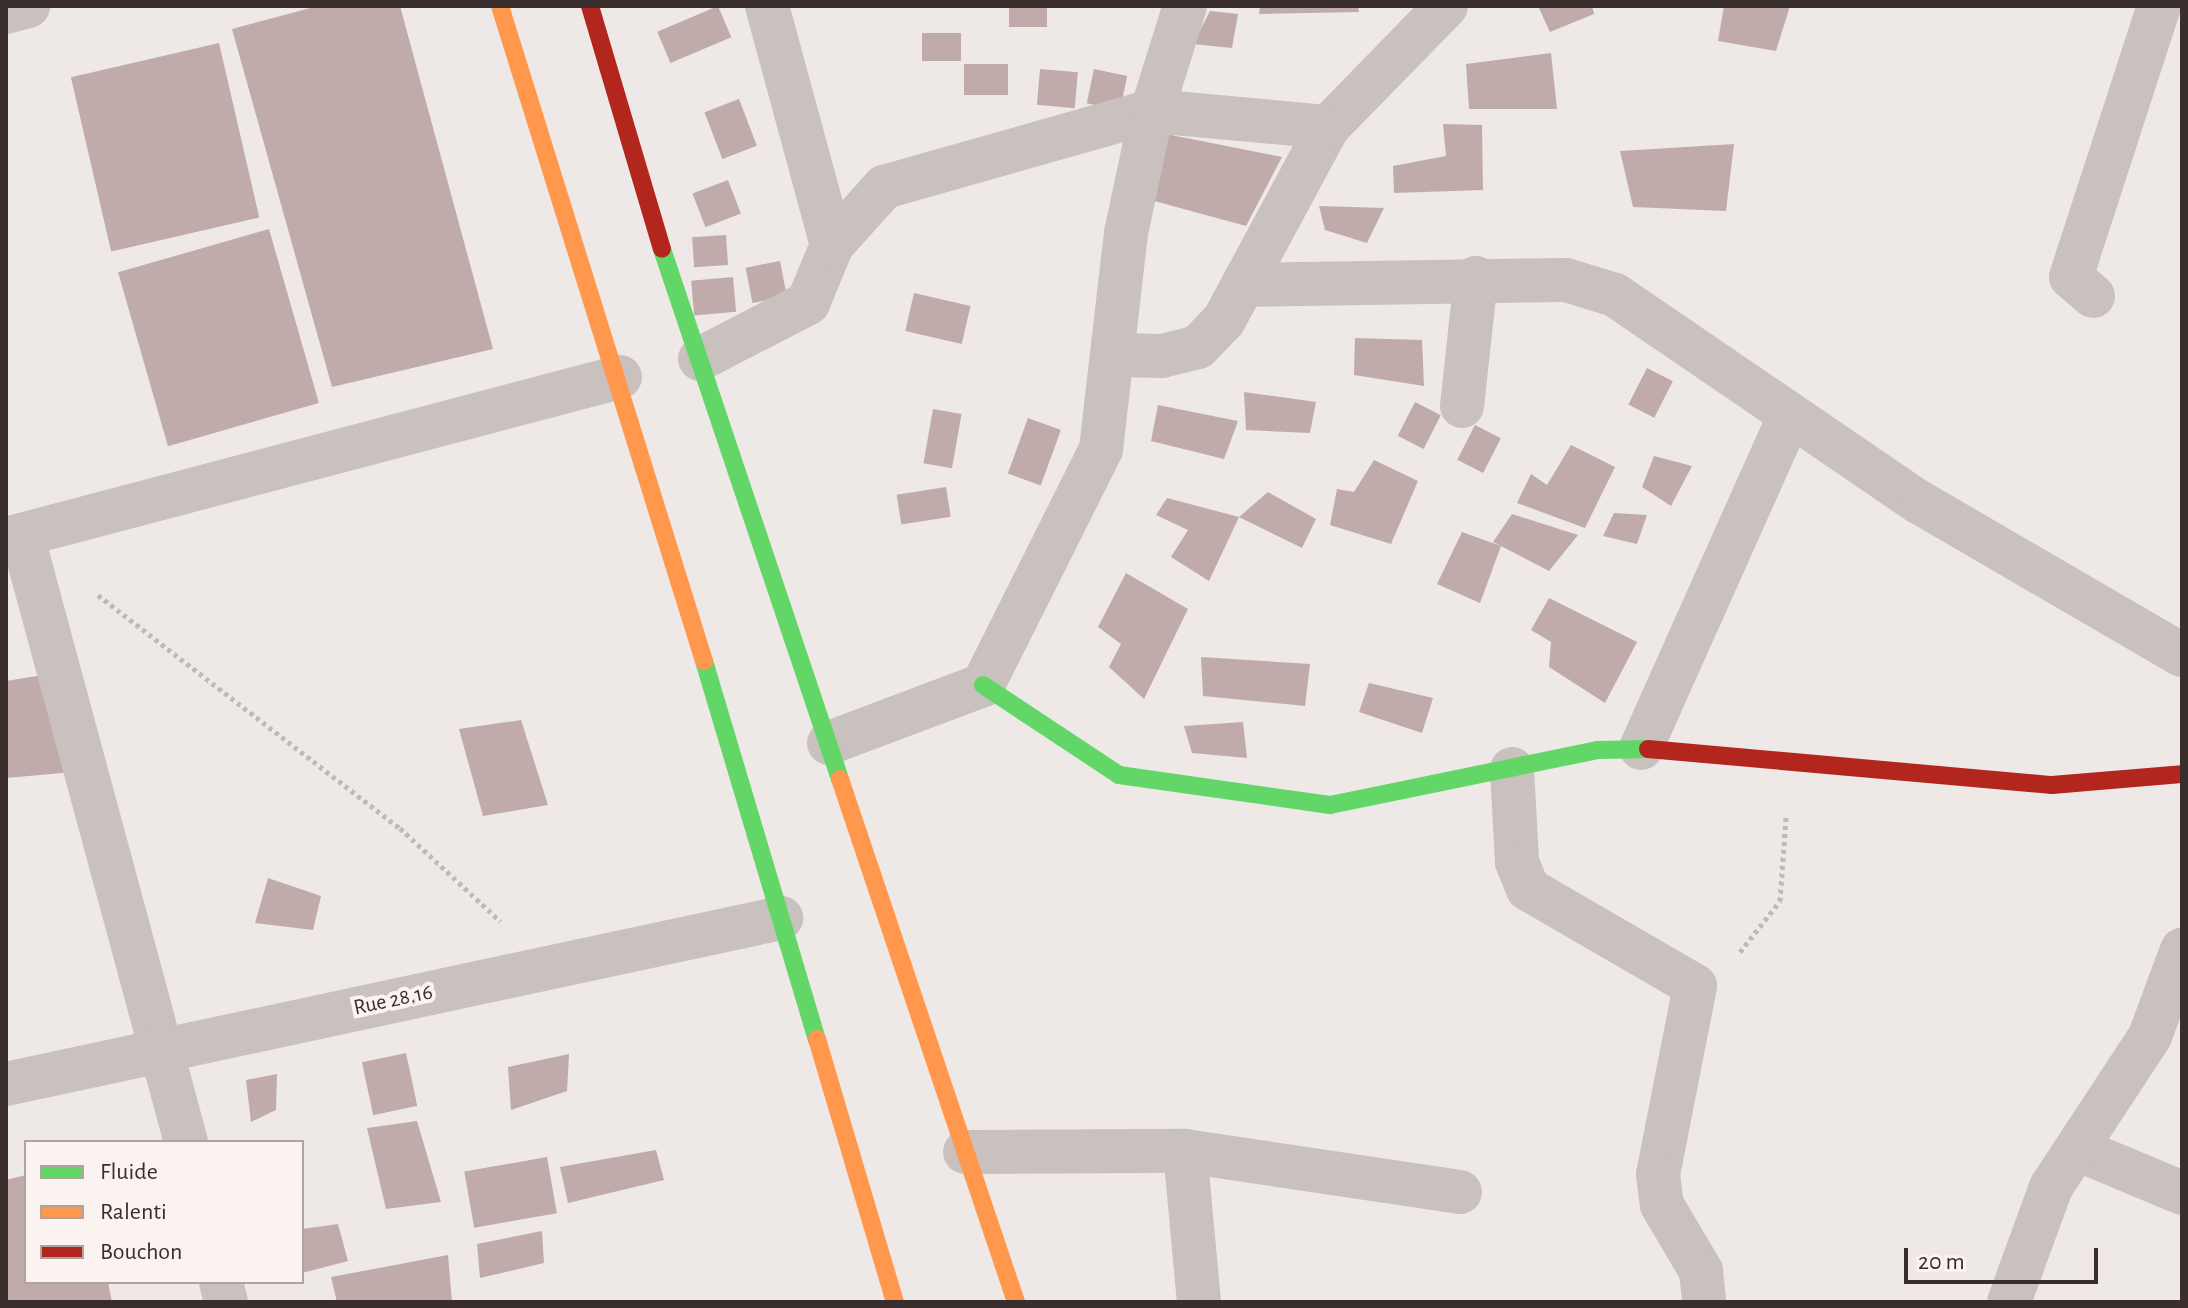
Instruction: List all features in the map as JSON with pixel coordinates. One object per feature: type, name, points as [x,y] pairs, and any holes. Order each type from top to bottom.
[{"type":"main road","points":[[500,6],[620,377],[895,1302]]},
{"type":"main road","points":[[590,6],[700,359],[1016,1302]]},
{"type":"main road","points":[[983,685],[1119,775],[1330,805],[1512,769],[1641,748],[1790,756],[2052,785],[2182,774]]},
{"type":"street","points":[[6,12],[28,6]]},
{"type":"street","points":[[767,6],[832,245]]},
{"type":"street","points":[[829,743],[983,685],[1101,449],[1117,355],[1126,233],[1152,111],[1185,6]]},
{"type":"street","points":[[1117,355],[1162,356],[1198,347],[1243,285],[1328,127],[1446,6]]},
{"type":"street","points":[[2093,296],[2071,277],[2159,6]]},
{"type":"street","points":[[700,359],[792,317],[818,287],[832,245],[884,187],[1152,111],[1328,127]]},
{"type":"street","points":[[1243,285],[1476,278],[1566,280],[1615,295],[1788,419],[2182,655]]},
{"type":"street","points":[[1462,406],[1476,278]]},
{"type":"street","points":[[185,1140],[162,1047],[14,537],[620,377]]},
{"type":"street","points":[[1641,748],[1788,419]]},
{"type":"street","points":[[1512,769],[1517,862],[1528,889],[1695,986],[1658,1174],[1662,1205],[1701,1271],[1704,1302]]},
{"type":"street","name":"Rue 28.16","points":[[6,1084],[162,1047],[781,918]]},
{"type":"street","points":[[2009,1302],[2051,1187],[2150,1036],[2182,950]]},
{"type":"street","points":[[2077,1149],[2182,1193]]},
{"type":"street","points":[[965,1152],[1185,1151],[1460,1192]]},
{"type":"street","points":[[1185,1151],[1199,1302]]},
{"type":"path","points":[[14,537],[400,828],[549,967]]},
{"type":"path","points":[[1695,986],[1736,957],[1780,901],[1790,756]]},
{"type":"building","points":[[318,6],[400,6],[493,349],[332,387],[232,29]]},
{"type":"building","points":[[718,6],[731,37],[671,63],[657,32]]},
{"type":"building","points":[[1009,6],[1047,6],[1047,27],[1009,27]]},
{"type":"building","points":[[1260,6],[1358,6],[1359,12],[1259,14]]},
{"type":"building","points":[[1538,6],[1592,6],[1594,14],[1550,32]]},
{"type":"building","points":[[1724,6],[1790,6],[1776,51],[1718,41]]},
{"type":"building","points":[[1210,11],[1238,14],[1232,48],[1193,44]]},
{"type":"building","points":[[922,33],[961,33],[961,61],[922,61]]},
{"type":"building","points":[[219,43],[259,217],[111,252],[71,77]]},
{"type":"building","points":[[1551,53],[1557,109],[1469,109],[1466,64]]},
{"type":"building","points":[[964,64],[1008,64],[1008,95],[964,95]]},
{"type":"building","points":[[1040,69],[1078,72],[1075,108],[1037,105]]},
{"type":"building","points":[[1094,69],[1127,76],[1120,110],[1087,103]]},
{"type":"building","points":[[739,99],[757,146],[722,159],[704,112]]},
{"type":"building","points":[[1443,124],[1482,125],[1483,190],[1394,193],[1393,166],[1446,156]]},
{"type":"building","points":[[1161,133],[1282,157],[1246,226],[1147,199]]},
{"type":"building","points":[[1734,144],[1726,211],[1633,207],[1620,151]]},
{"type":"building","points":[[728,180],[741,214],[705,227],[693,194]]},
{"type":"building","points":[[1319,206],[1384,208],[1367,243],[1325,230]]},
{"type":"building","points":[[269,229],[319,403],[168,446],[118,272]]},
{"type":"building","points":[[726,235],[728,265],[694,267],[692,237]]},
{"type":"building","points":[[780,261],[787,296],[753,303],[746,268]]},
{"type":"building","points":[[733,277],[736,312],[694,316],[691,281]]},
{"type":"building","points":[[914,293],[971,306],[962,344],[905,331]]},
{"type":"building","points":[[1355,338],[1422,340],[1424,386],[1354,375]]},
{"type":"building","points":[[1647,368],[1673,381],[1654,418],[1628,405]]},
{"type":"building","points":[[1244,392],[1316,402],[1310,433],[1246,430]]},
{"type":"building","points":[[1415,402],[1441,415],[1424,449],[1398,436]]},
{"type":"building","points":[[1158,405],[1238,421],[1224,459],[1151,441]]},
{"type":"building","points":[[933,409],[962,414],[952,468],[923,463]]},
{"type":"building","points":[[1028,418],[1061,430],[1041,485],[1008,473]]},
{"type":"building","points":[[1475,425],[1501,438],[1483,473],[1457,460]]},
{"type":"building","points":[[1571,445],[1615,467],[1585,528],[1517,503],[1531,474],[1547,485]]},
{"type":"building","points":[[1654,456],[1692,466],[1671,506],[1642,487]]},
{"type":"building","points":[[1374,460],[1418,481],[1391,544],[1330,525],[1337,489],[1354,492]]},
{"type":"building","points":[[946,487],[951,517],[901,524],[897,495]]},
{"type":"building","points":[[1268,492],[1316,519],[1302,548],[1239,517]]},
{"type":"building","points":[[1167,498],[1239,517],[1209,581],[1171,557],[1188,530],[1156,515]]},
{"type":"building","points":[[1614,513],[1647,515],[1637,544],[1603,536]]},
{"type":"building","points":[[1512,514],[1578,535],[1549,571],[1493,542]]},
{"type":"building","points":[[1462,532],[1501,546],[1480,603],[1437,584]]},
{"type":"building","points":[[1126,573],[1188,609],[1144,699],[1109,667],[1121,644],[1098,627]]},
{"type":"building","points":[[1549,598],[1637,642],[1605,703],[1549,667],[1551,642],[1531,630]]},
{"type":"building","points":[[1201,657],[1310,664],[1305,706],[1203,696]]},
{"type":"building","points":[[55,673],[73,772],[6,778],[6,681]]},
{"type":"building","points":[[1369,683],[1433,698],[1422,733],[1359,712]]},
{"type":"building","points":[[521,720],[548,805],[483,816],[459,729]]},
{"type":"building","points":[[1243,722],[1247,758],[1192,753],[1184,726]]},
{"type":"building","points":[[268,878],[321,896],[313,930],[255,923]]},
{"type":"building","points":[[406,1053],[417,1106],[373,1115],[362,1062]]},
{"type":"building","points":[[569,1054],[567,1091],[511,1110],[508,1067]]},
{"type":"building","points":[[277,1074],[276,1110],[251,1122],[246,1080]]},
{"type":"building","points":[[417,1121],[441,1202],[386,1209],[367,1128]]},
{"type":"building","points":[[656,1150],[664,1180],[568,1203],[560,1167]]},
{"type":"building","points":[[547,1157],[557,1213],[474,1228],[464,1172]]},
{"type":"building","points":[[24,1176],[24,1284],[108,1284],[112,1302],[6,1302],[6,1180]]},
{"type":"building","points":[[338,1224],[348,1261],[304,1272],[304,1229]]},
{"type":"building","points":[[542,1231],[544,1263],[480,1278],[477,1244]]},
{"type":"building","points":[[448,1255],[452,1302],[337,1302],[331,1277]]},
{"type":"traffic: fast","points":[[662,249],[840,779]]},
{"type":"traffic: fast","points":[[704,661],[817,1039]]},
{"type":"traffic: fast","points":[[983,685],[1119,775],[1330,805],[1598,750],[1648,749]]},
{"type":"traffic: slow","points":[[500,6],[704,661]]},
{"type":"traffic: slow","points":[[840,779],[1016,1302]]},
{"type":"traffic: slow","points":[[817,1039],[895,1302]]},
{"type":"traffic: jam","points":[[590,6],[662,249]]},
{"type":"traffic: jam","points":[[1648,749],[2052,785],[2182,774]]}]
